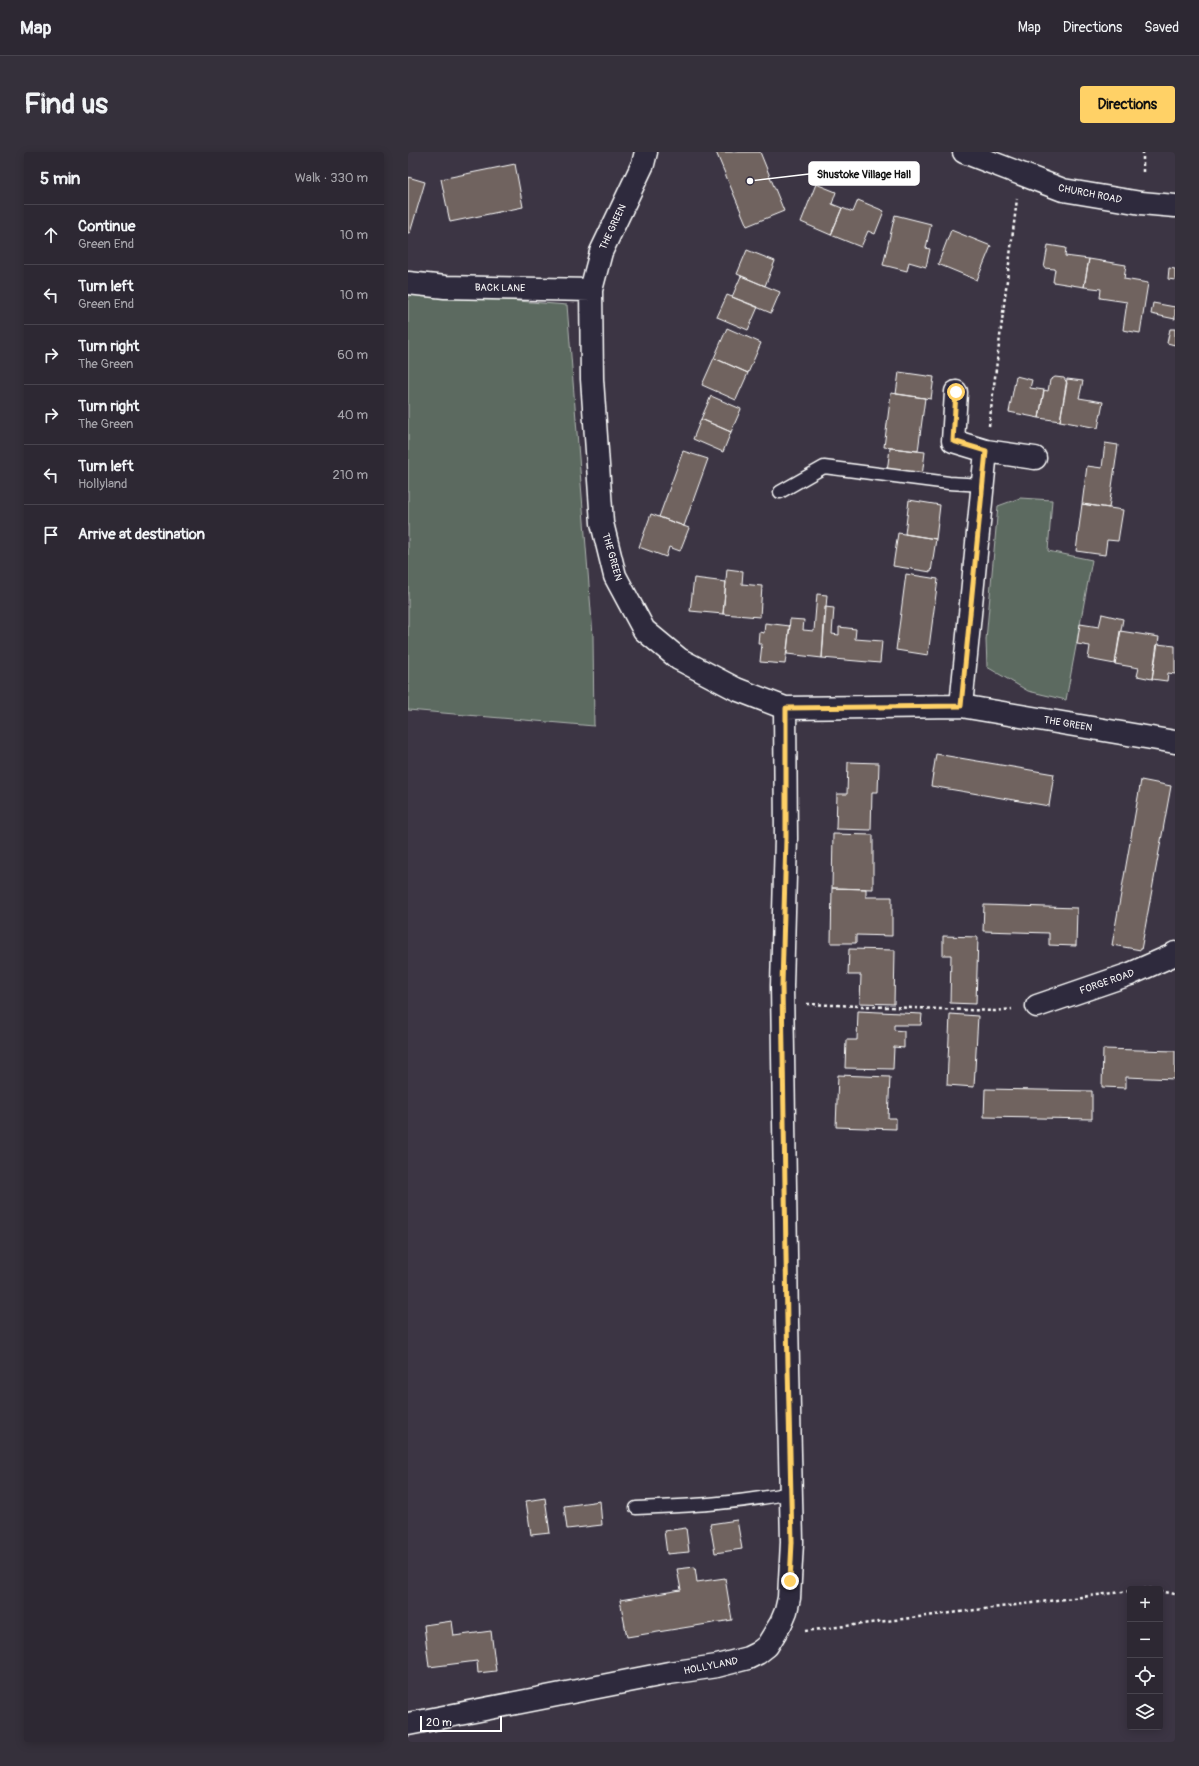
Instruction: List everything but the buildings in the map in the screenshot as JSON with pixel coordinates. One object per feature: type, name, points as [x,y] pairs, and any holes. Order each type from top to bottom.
[{"type":"street","name":"THE GREEN","points":[[646,152],[643,164],[601,252],[591,290],[592,379],[602,523],[615,576],[644,630],[679,659],[736,689],[786,708],[961,706],[1175,742]]},
{"type":"street","name":"CHURCH ROAD","points":[[964,152],[1063,190],[1141,203],[1175,206]]},
{"type":"street","name":"BACK LANE","points":[[408,283],[446,287],[591,290]]},
{"type":"street","points":[[956,392],[953,441],[986,451],[1035,458]]},
{"type":"street","points":[[961,706],[986,451]]},
{"type":"street","name":"HOLLYLAND","points":[[408,1724],[669,1673],[735,1662],[758,1653],[767,1646],[781,1623],[789,1598],[792,1542],[783,1004],[786,838],[786,708]]},
{"type":"street","name":"FORGE ROAD","points":[[1037,1006],[1130,974],[1175,953]]},
{"type":"lane","points":[[780,492],[824,467],[949,483],[983,485]]},
{"type":"lane","points":[[636,1508],[707,1505],[759,1499],[791,1493]]},
{"type":"path","points":[[1143,152],[1143,172]]},
{"type":"path","points":[[986,451],[1020,174]]},
{"type":"path","points":[[783,1004],[995,1011],[1037,1006]]},
{"type":"path","points":[[774,1635],[1127,1591]]},
{"type":"path","points":[[1163,1592],[1175,1594]]},
{"type":"green space","points":[[408,292],[567,305],[593,636],[594,726],[408,710]]},
{"type":"green space","points":[[1020,498],[1052,500],[1048,551],[1092,560],[1066,700],[1028,691],[987,667],[986,640],[998,506]]},
{"type":"place","name":"Shustoke Village Hall","points":[[750,181]]},
{"type":"route","points":[[790,1581],[792,1542],[782,986],[786,838],[786,708],[961,706],[986,451],[953,441],[956,392]]}]
